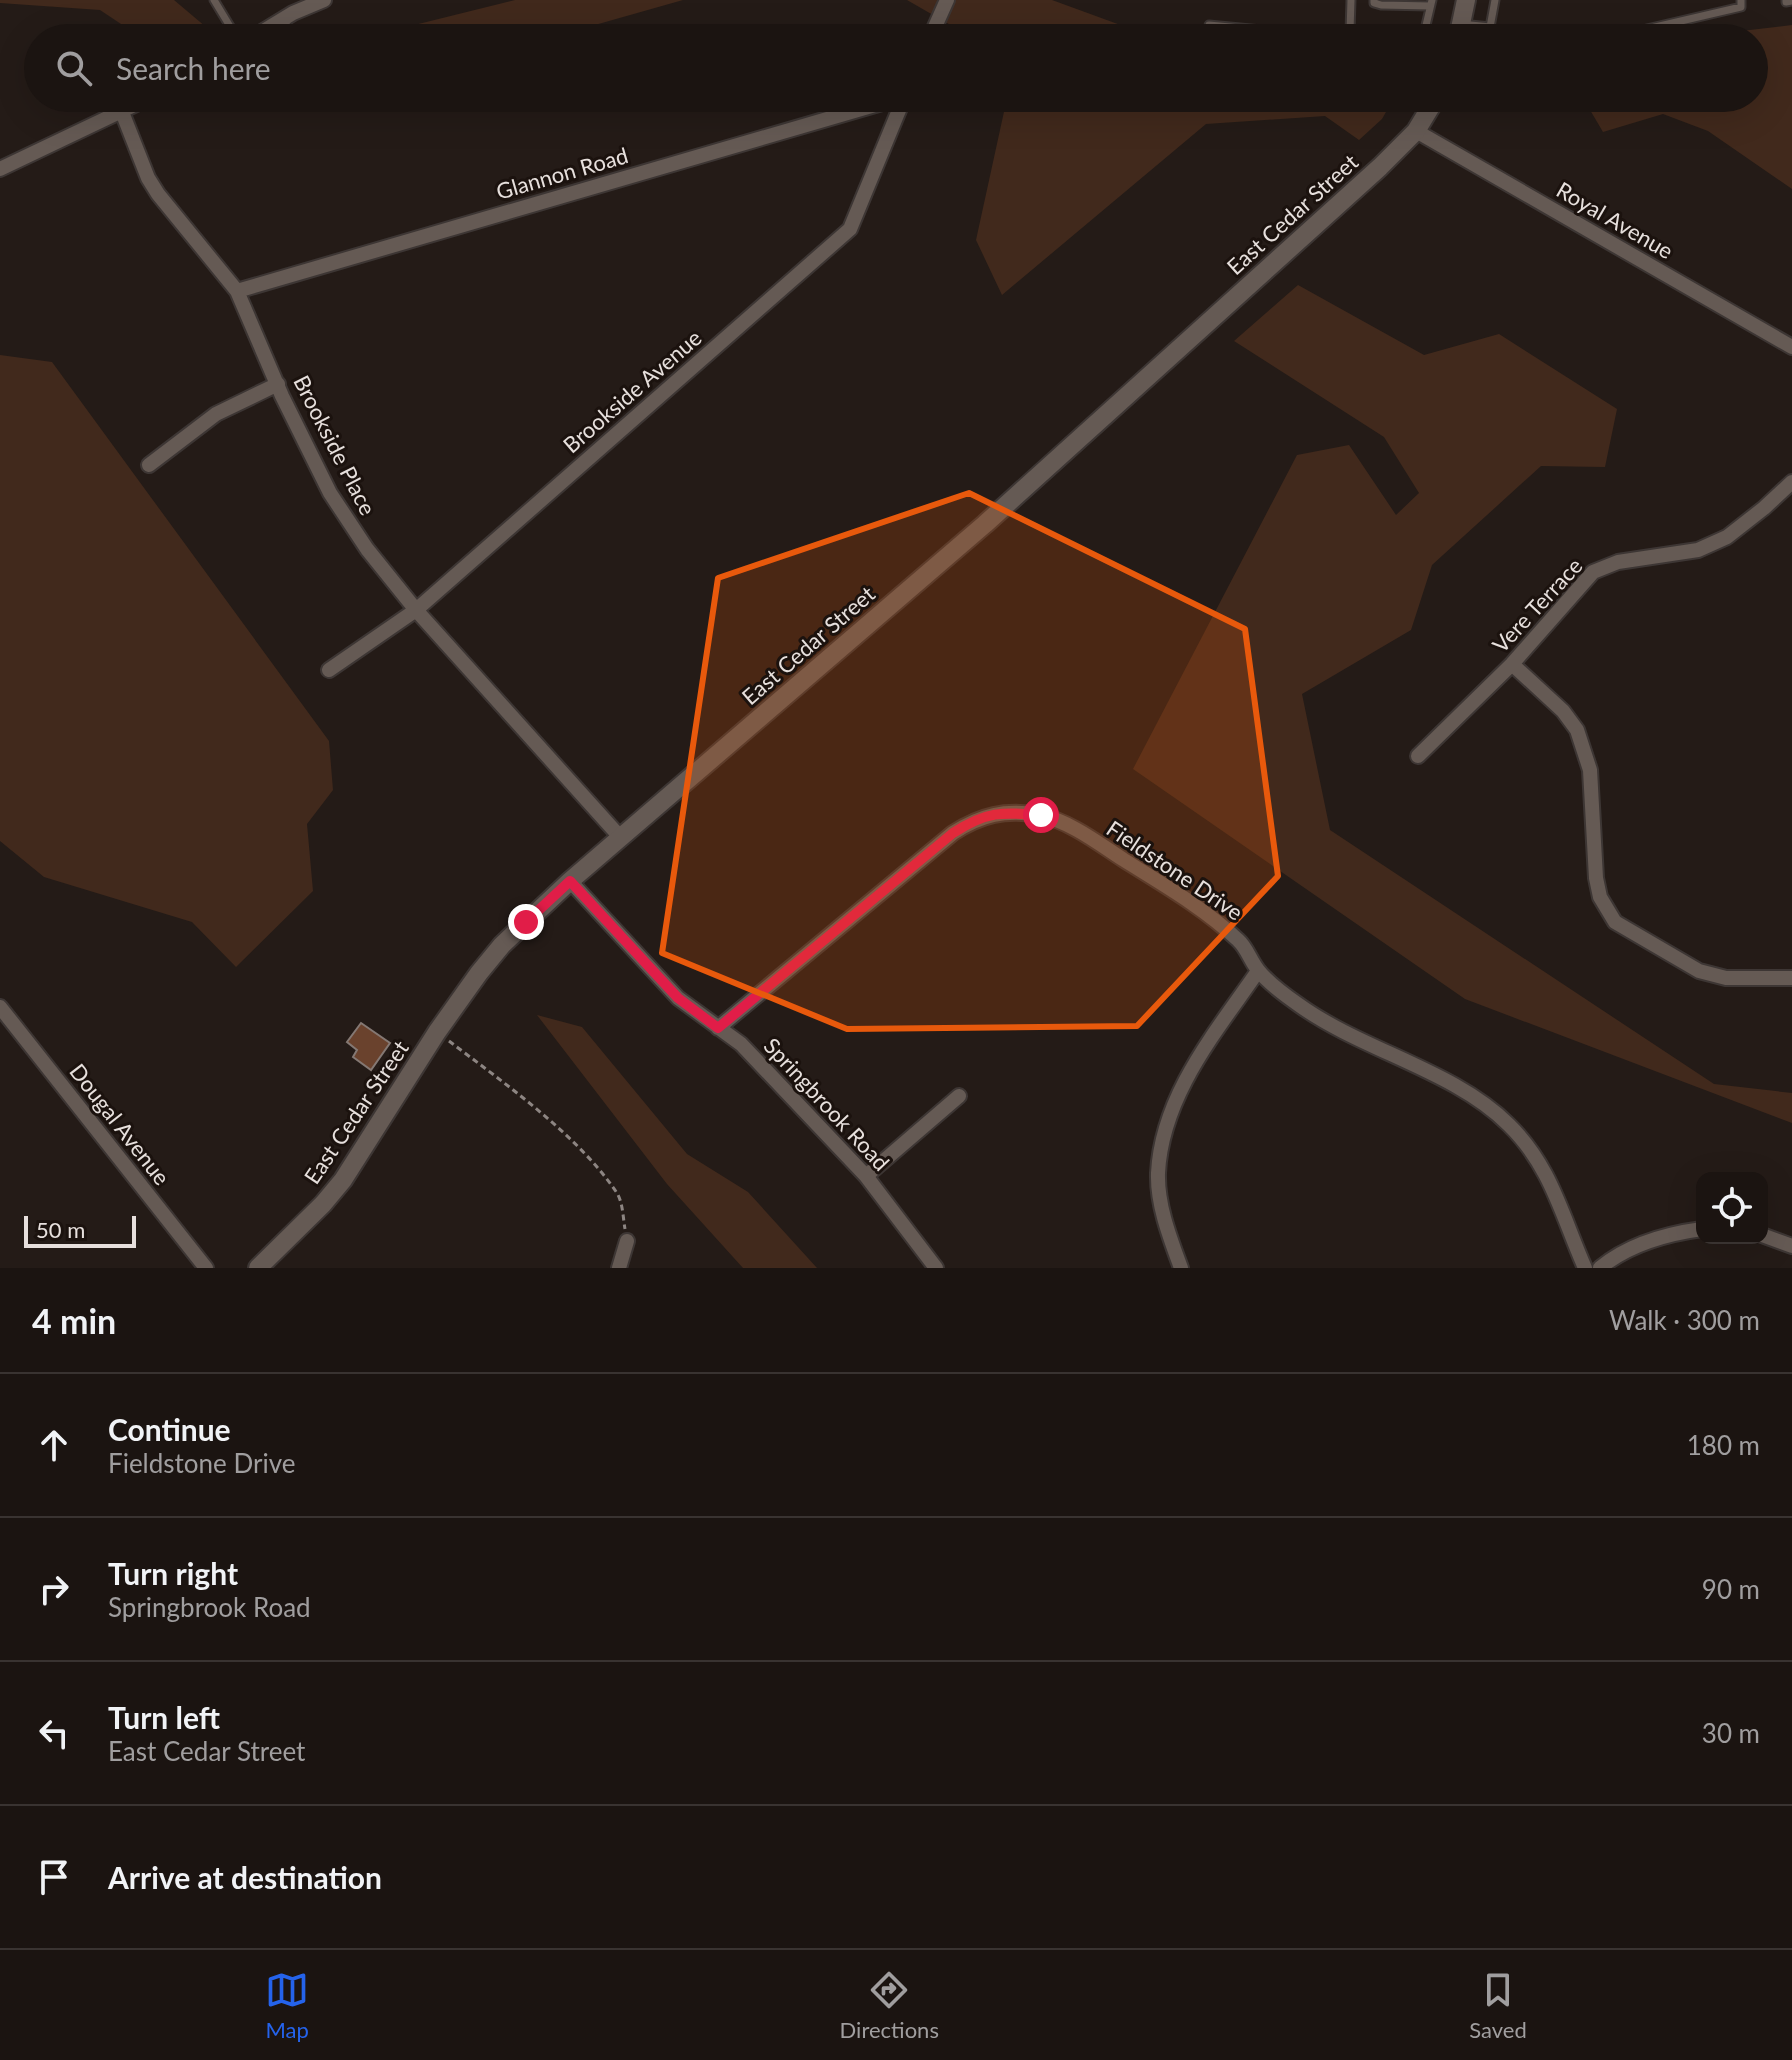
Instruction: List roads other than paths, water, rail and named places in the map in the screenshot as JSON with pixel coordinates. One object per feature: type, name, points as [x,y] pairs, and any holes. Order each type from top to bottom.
[{"type":"street","points":[[275,24],[324,0]]},
{"type":"street","points":[[936,24],[947,0]]},
{"type":"street","points":[[1461,24],[1466,0]]},
{"type":"street","points":[[0,169],[122,112]]},
{"type":"street","name":"Brookside Place","points":[[122,112],[148,178],[158,194],[237,291],[330,493],[367,549],[416,610],[621,838]]},
{"type":"street","name":"Glannon Road","points":[[237,291],[854,112]]},
{"type":"street","name":"Brookside Avenue","points":[[329,670],[416,610],[850,229],[896,112]]},
{"type":"street","name":"East Cedar Street","points":[[258,1268],[303,1225],[343,1180],[437,1032],[502,945],[570,881],[1038,476],[1416,131],[1428,112]]},
{"type":"street","name":"Royal Avenue","points":[[1416,131],[1792,347]]},
{"type":"street","points":[[149,465],[216,414],[278,384]]},
{"type":"street","name":"Vere Terrace","points":[[1418,756],[1512,664],[1593,572],[1618,562],[1698,550],[1727,537],[1792,482]]},
{"type":"street","points":[[1512,664],[1563,711],[1577,730],[1590,770],[1596,878],[1600,897],[1615,922],[1699,971],[1726,978],[1792,978]]},
{"type":"street","name":"Fieldstone Drive","points":[[718,1028],[953,833],[976,818],[1009,812],[1041,815],[1076,829],[1206,912],[1242,943],[1258,971],[1298,1005],[1345,1035],[1403,1059],[1459,1088],[1507,1122],[1533,1150],[1549,1178],[1585,1268]]},
{"type":"street","name":"Springbrook Road","points":[[570,881],[678,998],[741,1044],[866,1176],[936,1268]]},
{"type":"street","points":[[1181,1268],[1160,1197],[1158,1173],[1167,1126],[1186,1076],[1258,971]]},
{"type":"street","name":"Dougal Avenue","points":[[0,1007],[206,1268]]},
{"type":"street","points":[[866,1176],[959,1096]]},
{"type":"street","points":[[1600,1268],[1643,1242],[1696,1230]]},
{"type":"street","points":[[1768,1237],[1792,1246]]},
{"type":"street","points":[[619,1268],[627,1241]]},
{"type":"lane","points":[[214,0],[229,24]]},
{"type":"lane","points":[[1350,24],[1351,0]]},
{"type":"lane","points":[[1374,0],[1374,3],[1381,5],[1431,3],[1426,24]]},
{"type":"lane","points":[[1491,24],[1495,0]]},
{"type":"lane","points":[[1668,24],[1741,7],[1741,0]]},
{"type":"lane","points":[[283,19],[286,24]]}]
